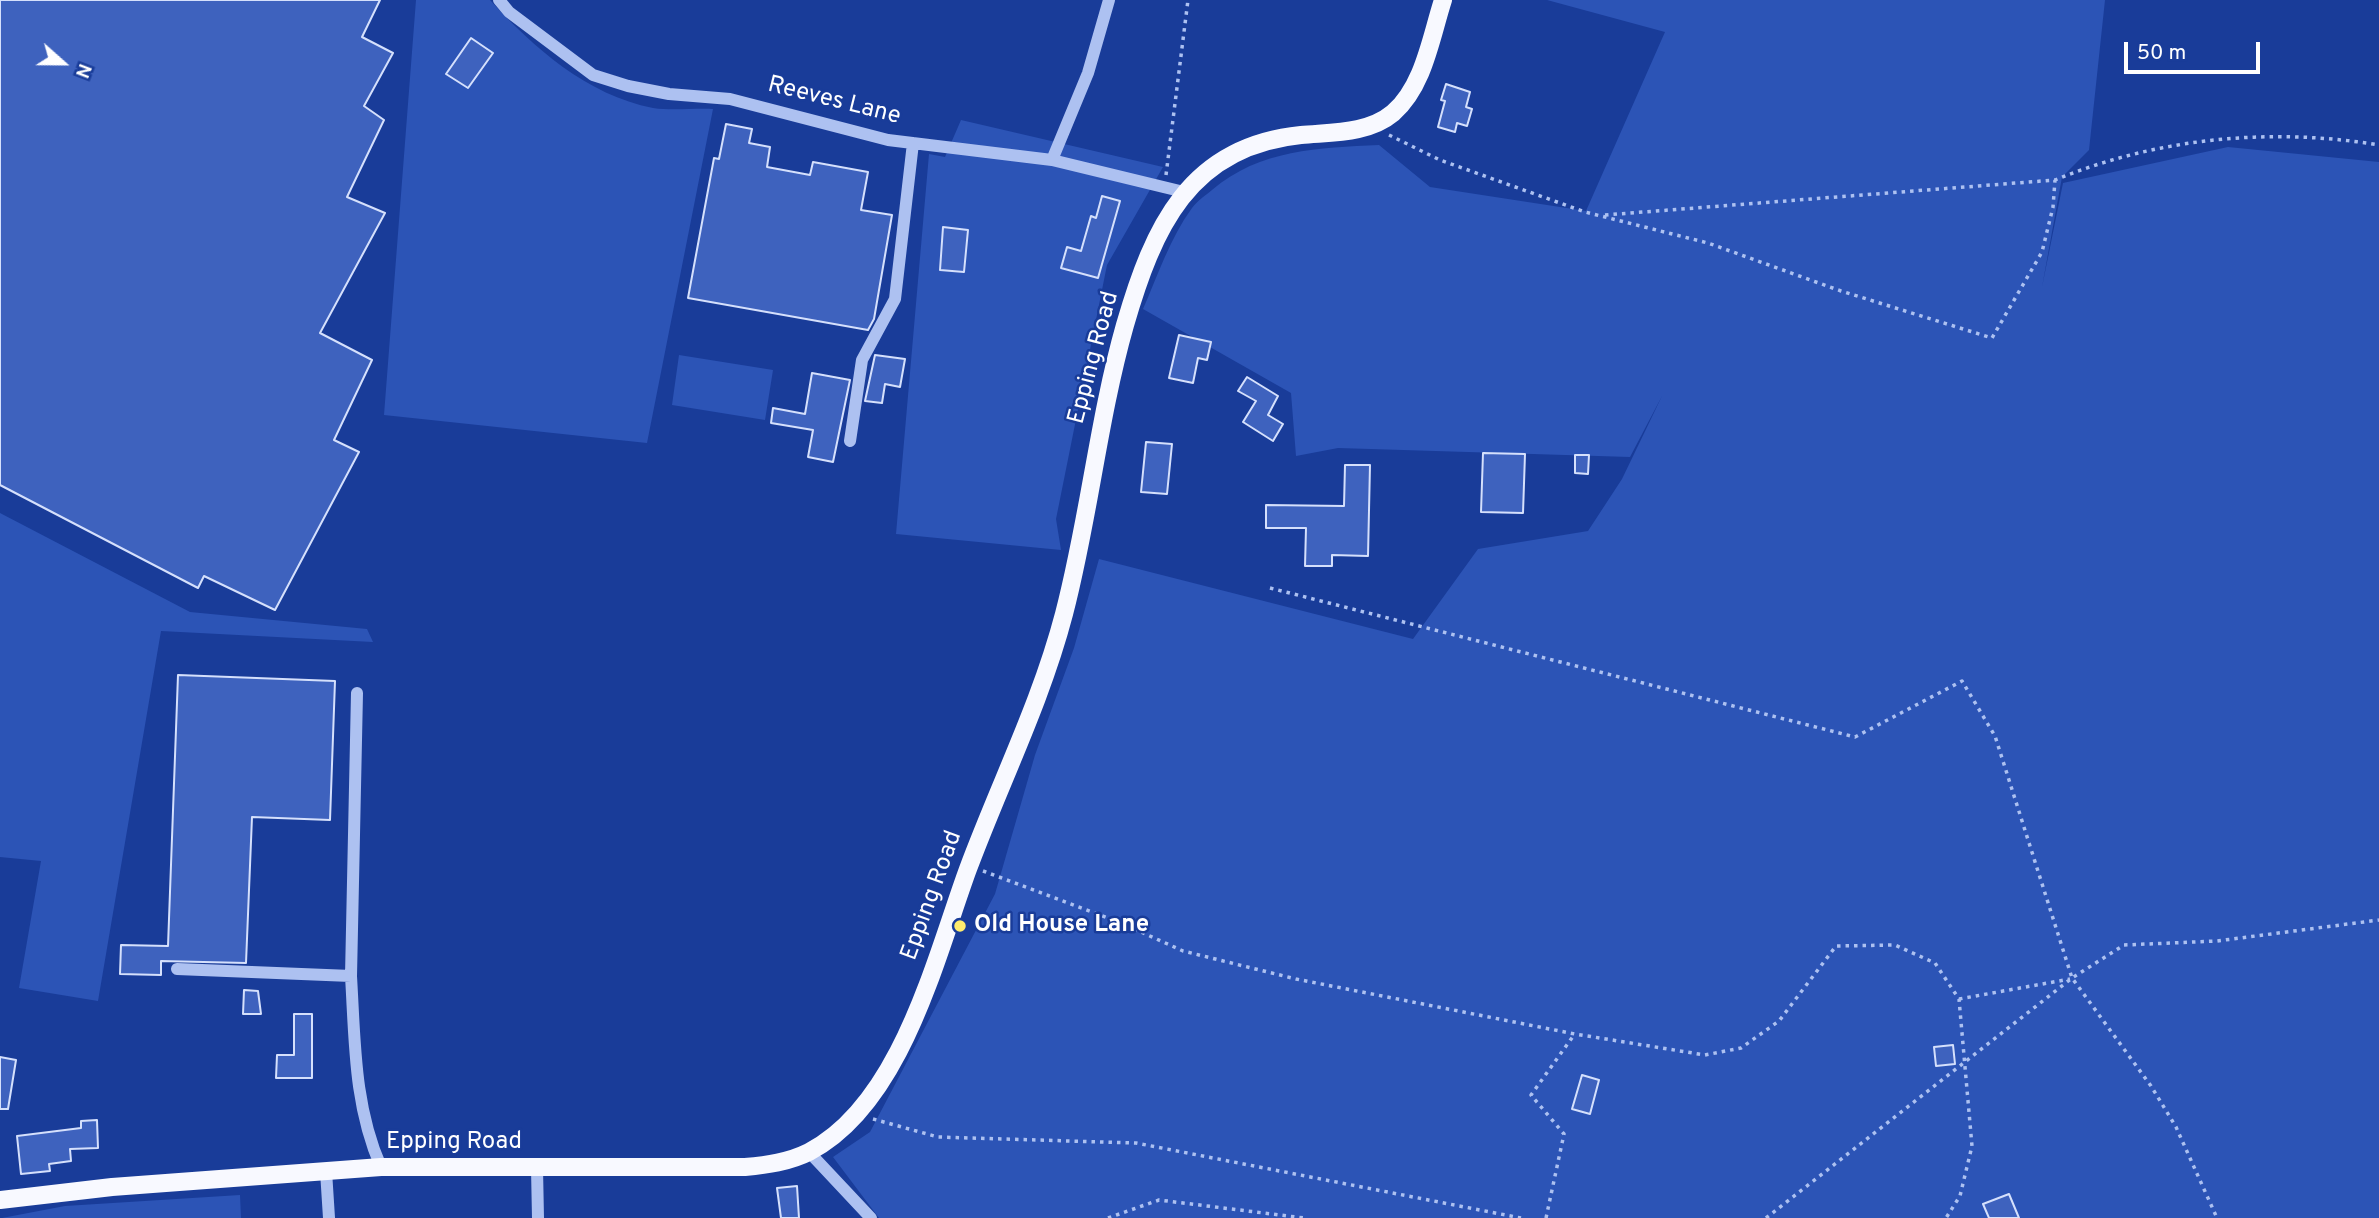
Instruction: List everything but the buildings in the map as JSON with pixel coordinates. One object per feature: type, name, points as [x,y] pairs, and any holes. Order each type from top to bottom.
[{"type":"main road","points":[[1373,125],[1392,113],[1414,85],[1443,0]]},
{"type":"main road","name":"Epping Road","points":[[0,1200],[112,1187],[381,1167],[745,1167],[780,1163],[810,1152],[839,1131],[894,1061],[918,1011],[970,865],[1029,723],[1064,616],[1083,532],[1107,396],[1126,321],[1166,222],[1184,192],[1223,159],[1257,142],[1373,125]]},
{"type":"street","name":"Reeves Lane","points":[[499,0],[509,12],[593,75],[669,94],[730,99],[782,110],[831,127],[913,143],[1052,160],[1124,180],[1184,192]]},
{"type":"street","points":[[1052,160],[1088,73],[1109,0]]},
{"type":"street","points":[[850,441],[862,360],[895,299],[913,143]]},
{"type":"street","points":[[357,693],[351,975],[358,1094],[367,1134],[381,1167]]},
{"type":"street","points":[[177,969],[351,975]]},
{"type":"street","points":[[810,1152],[872,1218]]},
{"type":"street","points":[[537,1168],[538,1218]]},
{"type":"street","points":[[326,1171],[329,1218]]},
{"type":"path","points":[[1164,186],[1188,0]]},
{"type":"path","points":[[1373,125],[1440,160],[1600,215],[1708,243],[1830,287],[1992,338],[2042,252],[2053,208],[2055,180]]},
{"type":"path","points":[[1600,215],[2055,180],[2086,167],[2197,140],[2290,136],[2379,145]]},
{"type":"path","points":[[1270,588],[1855,737],[1962,681],[1995,736],[2073,978],[2151,1086],[2176,1127],[2217,1218]]},
{"type":"path","points":[[970,865],[1121,923],[1184,951],[1296,979],[1575,1034],[1705,1055],[1741,1048],[1779,1021],[1836,946],[1895,945],[1936,963],[1959,999],[1972,1146],[1960,1196],[1946,1218]]},
{"type":"path","points":[[1766,1218],[2073,978],[2124,945],[2217,941],[2379,920]]},
{"type":"path","points":[[1959,999],[2073,978]]},
{"type":"path","points":[[1546,1218],[1564,1134],[1531,1095],[1575,1034]]},
{"type":"path","points":[[854,1114],[938,1137],[1136,1143],[1521,1218]]},
{"type":"path","points":[[1108,1218],[1159,1200],[1304,1218]]},
{"type":"shaded area","points":[[416,0],[490,0],[544,52],[584,81],[606,92],[653,108],[713,109],[647,443],[384,415]]},
{"type":"shaded area","points":[[1547,0],[2105,0],[2089,150],[2062,177],[2042,287],[2063,183],[2228,147],[2379,162],[2379,1218],[879,1218],[833,1157],[870,1132],[995,894],[1035,755],[1074,648],[1099,559],[1413,639],[1478,549],[1588,531],[1622,479],[1662,396],[1630,457],[1338,448],[1296,456],[1291,393],[1143,309],[1171,244],[1196,203],[1230,176],[1250,166],[1291,153],[1379,145],[1430,187],[1586,211],[1665,32]]},
{"type":"shaded area","points":[[961,120],[1163,167],[1107,265],[1056,519],[1061,550],[896,534],[929,154],[945,157]]},
{"type":"shaded area","points":[[679,355],[773,370],[765,420],[672,405]]},
{"type":"shaded area","points":[[0,513],[190,612],[367,629],[373,642],[161,631],[98,1001],[19,988],[41,861],[0,857]]},
{"type":"shaded area","points":[[240,1195],[241,1218],[2,1218],[65,1206]]},
{"type":"place","name":"Old House Lane","points":[[960,926]]}]
